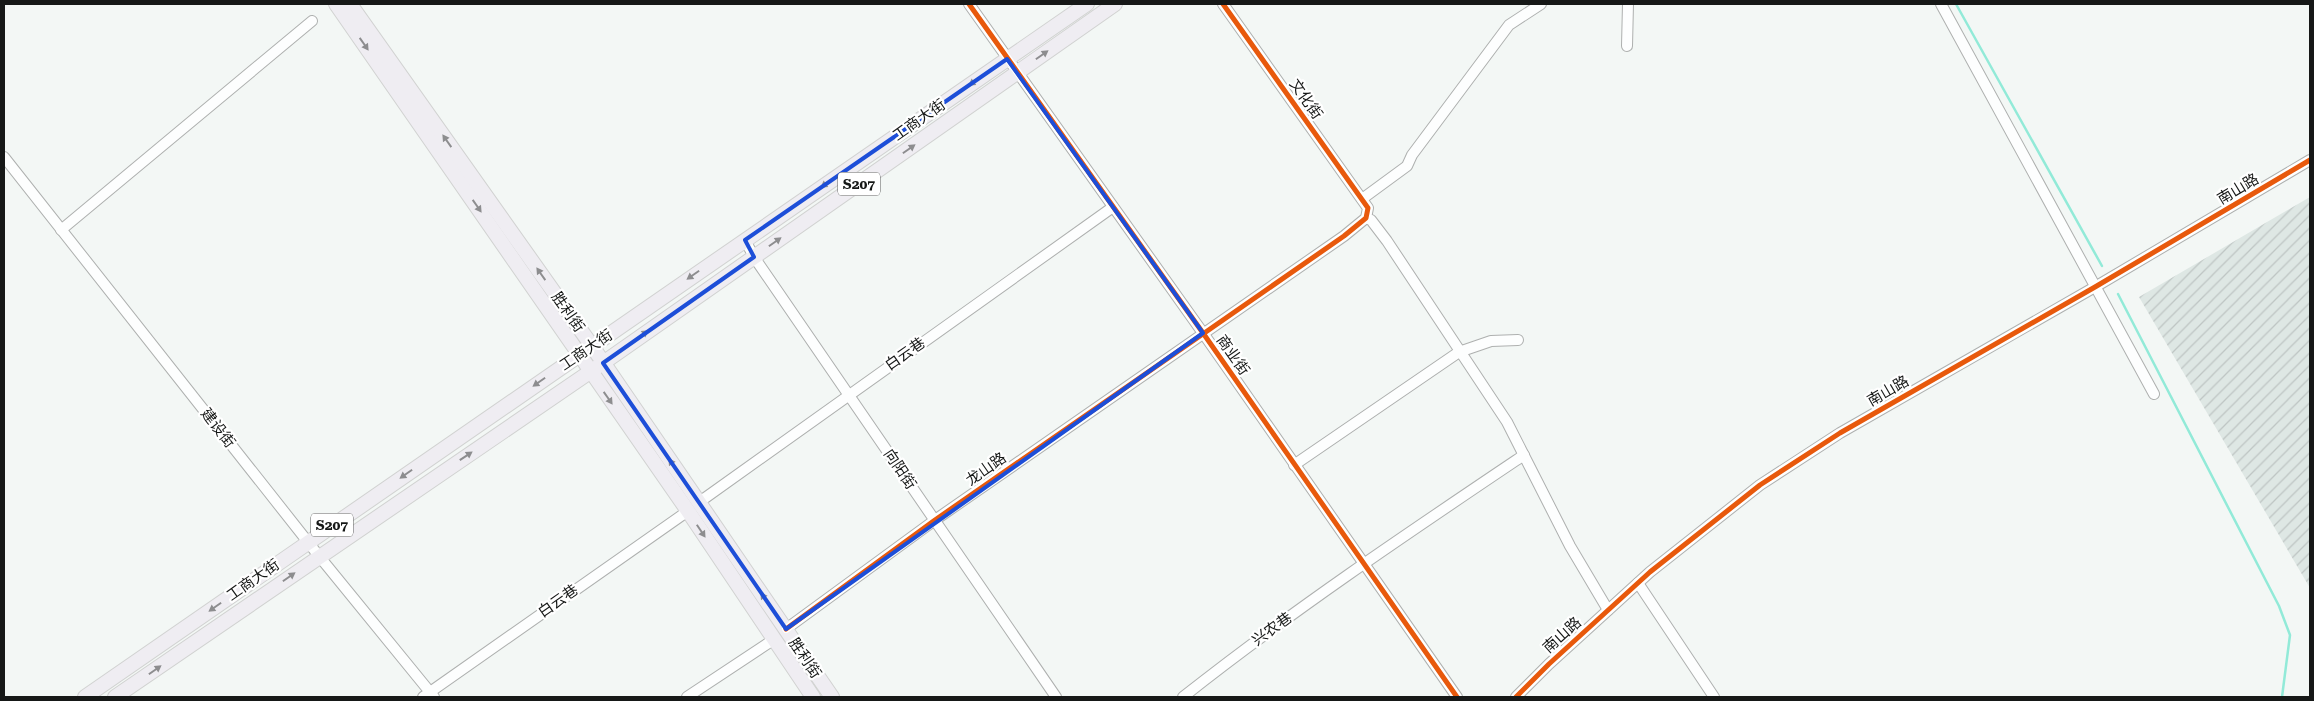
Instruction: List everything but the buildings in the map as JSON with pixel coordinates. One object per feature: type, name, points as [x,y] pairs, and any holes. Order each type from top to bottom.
[{"type":"main road","name":"胜利街","points":[[336,4],[590,371],[786,629],[832,697]]},
{"type":"main road","name":"胜利街","points":[[350,4],[592,346],[693,507],[773,640],[813,697]]},
{"type":"main road","name":"工商大街","points":[[85,697],[1088,4]]},
{"type":"main road","name":"工商大街","points":[[115,697],[602,363],[1115,4]]},
{"type":"street","name":"商业街","points":[[969,4],[1016,73],[1203,333],[1457,697]]},
{"type":"street","name":"文化街","points":[[1223,4],[1365,208],[1371,220],[1387,241],[1507,422],[1570,546],[1608,610]]},
{"type":"street","name":"龙山路","points":[[786,629],[935,520],[1344,236],[1365,208],[1406,166],[1412,154],[1509,25],[1541,4]]},
{"type":"street","points":[[1627,46],[1628,4]]},
{"type":"street","points":[[1941,4],[2154,394]]},
{"type":"street","points":[[61,230],[312,21]]},
{"type":"street","name":"建设街","points":[[4,157],[428,695]]},
{"type":"street","name":"南山路","points":[[1516,697],[1549,664],[1638,583],[1760,485],[1840,433],[2095,287],[2310,160]]},
{"type":"street","name":"白云巷","points":[[428,695],[1113,207]]},
{"type":"street","name":"向阳街","points":[[745,240],[754,257],[1056,697]]},
{"type":"street","points":[[1294,465],[1459,352],[1491,341],[1518,340]]},
{"type":"street","name":"兴农巷","points":[[1183,697],[1235,656],[1362,563],[1524,456]]},
{"type":"street","points":[[1638,583],[1714,697]]},
{"type":"street","points":[[687,697],[773,640]]},
{"type":"highlighted area","points":[[1007,59],[1203,333],[786,629],[603,363],[754,257],[745,240]]},
{"type":"shaded area","points":[[2310,197],[2310,588],[2139,297]]},
{"type":"waterway","points":[[1956,4],[2102,266]]},
{"type":"waterway","points":[[2118,294],[2279,606],[2290,635],[2282,697]]},
{"type":"cycle path","points":[[969,4],[1203,333],[1457,697]]},
{"type":"cycle path","points":[[786,629],[935,520],[1344,236],[1366,218],[1368,208],[1223,4]]},
{"type":"cycle path","points":[[1516,697],[1549,664],[1650,572],[1760,485],[1840,433],[2095,287],[2310,160]]}]
